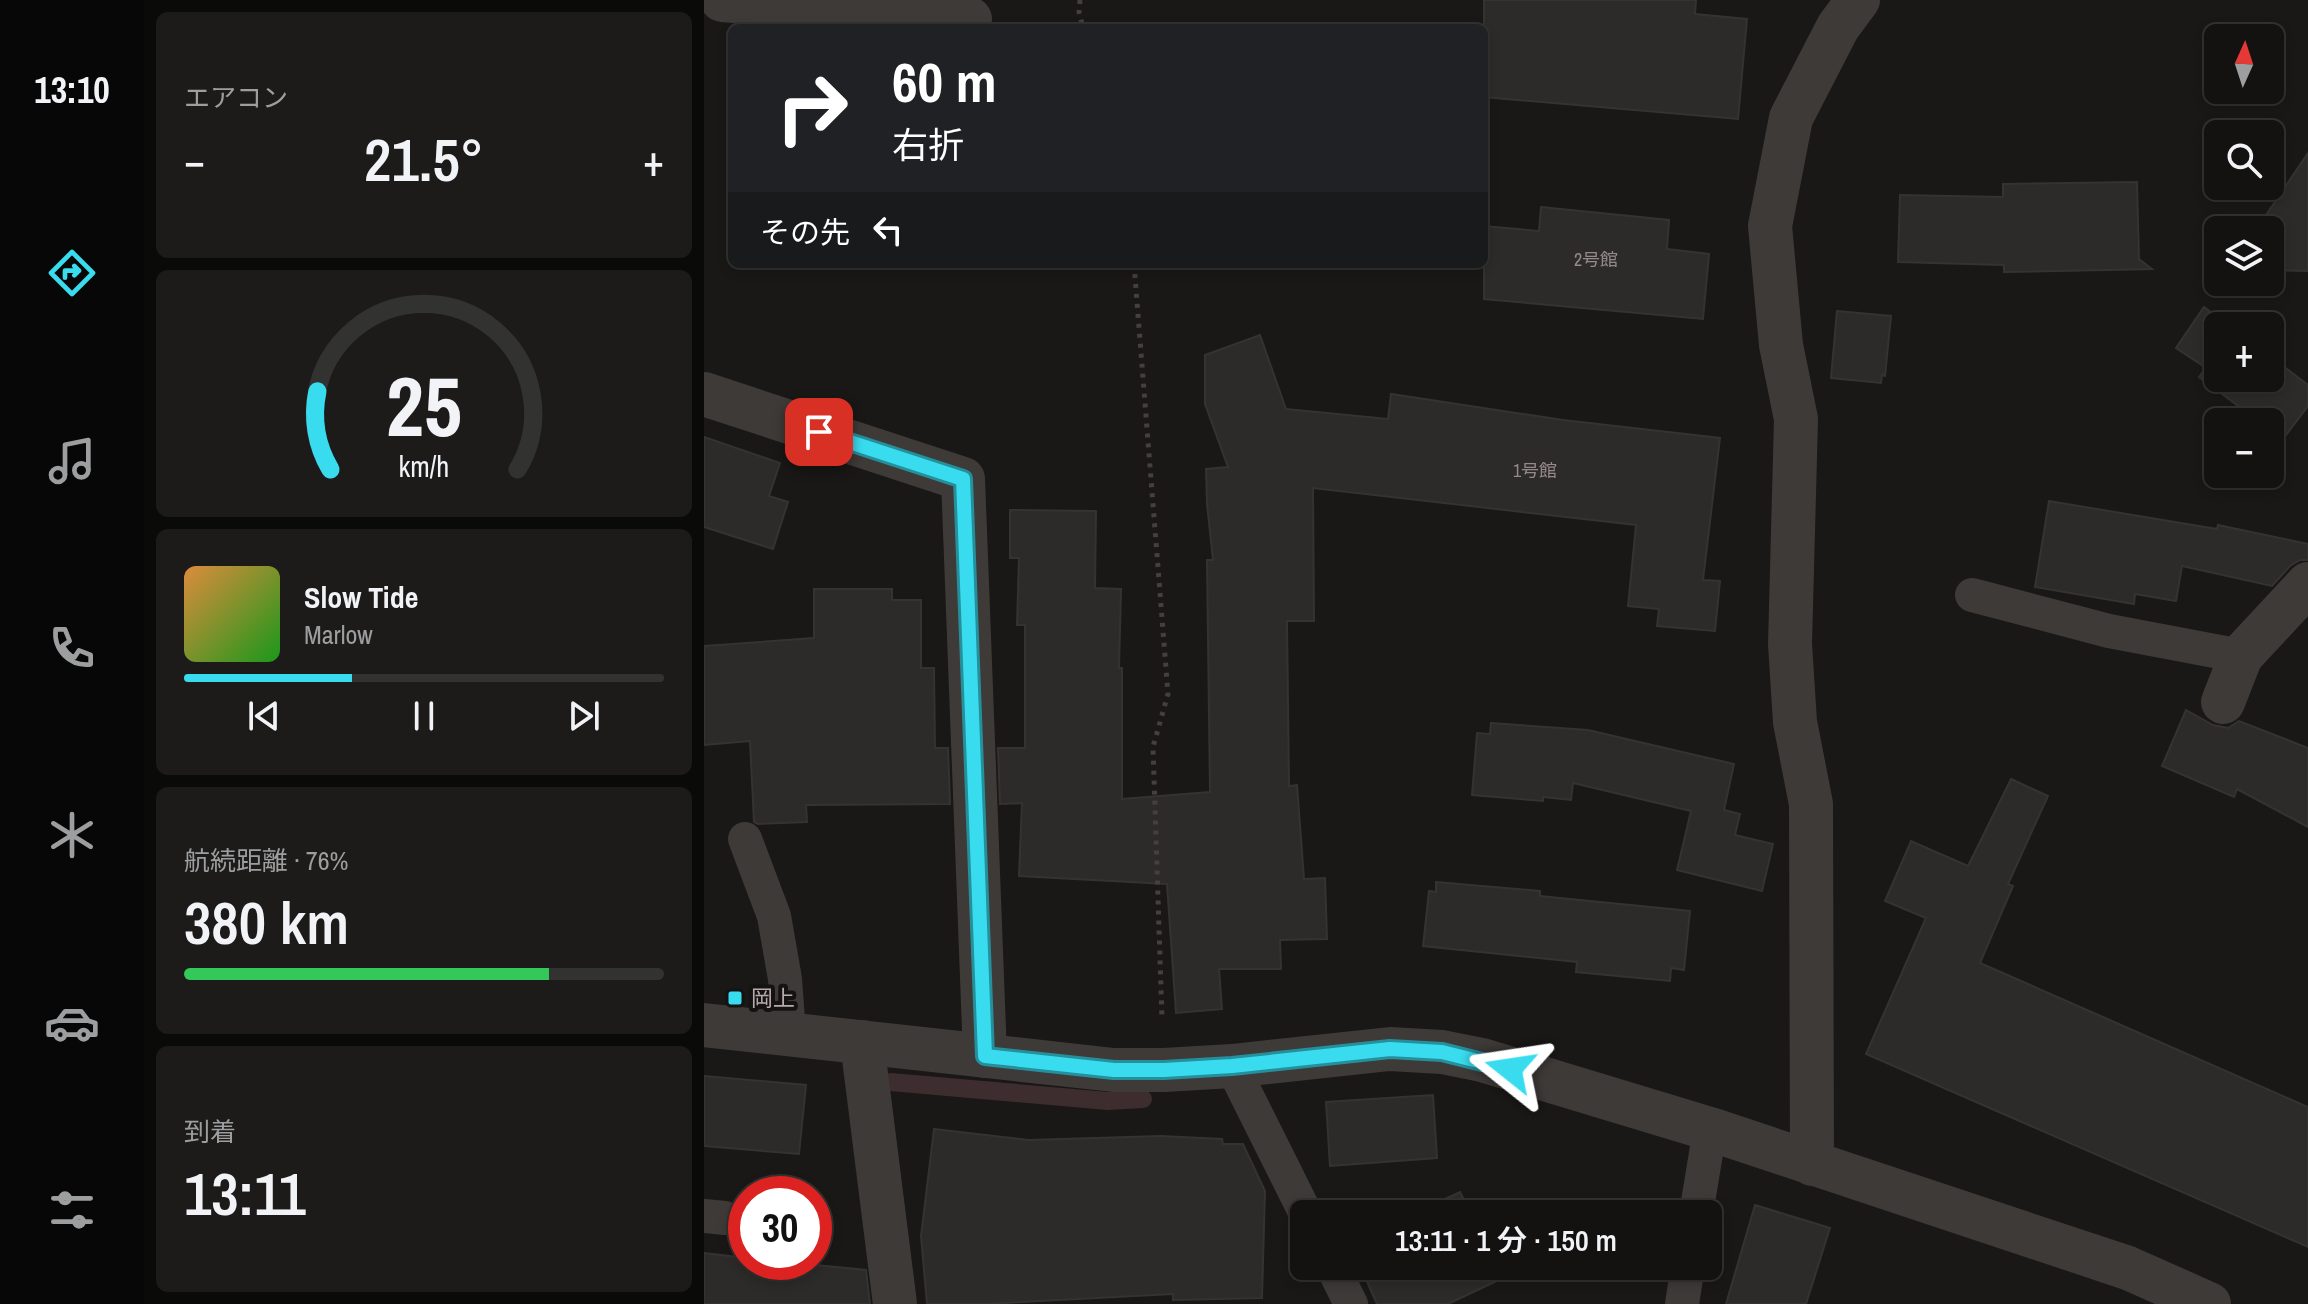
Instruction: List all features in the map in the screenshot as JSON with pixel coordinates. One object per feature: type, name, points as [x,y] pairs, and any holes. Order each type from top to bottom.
[{"type":"street","points":[[722,0],[970,19]]},
{"type":"street","points":[[1812,1164],[1811,804],[1795,722],[1790,644],[1796,419],[1781,345],[1770,226],[1791,118],[1838,27],[1858,0]]},
{"type":"street","points":[[704,394],[963,479],[985,1056]]},
{"type":"street","points":[[2223,702],[2241,656],[2308,584]]},
{"type":"street","points":[[704,1025],[1114,1070],[1232,1066],[1390,1049],[1442,1052],[1482,1060],[1710,1129],[2128,1268],[2209,1304]]},
{"type":"street","points":[[862,1042],[895,1304]]},
{"type":"lane","points":[[1972,595],[2109,631],[2241,656]]},
{"type":"lane","points":[[745,839],[774,916],[785,979],[789,1033]]},
{"type":"lane","points":[[1232,1066],[1299,1200]]},
{"type":"lane","points":[[1698,1200],[1710,1129]]},
{"type":"lane","points":[[1339,1280],[1351,1304]]},
{"type":"lane","points":[[1682,1304],[1686,1280]]},
{"type":"path","points":[[1080,0],[1082,24]]},
{"type":"path","points":[[1134,268],[1168,694],[1153,747],[1164,1070]]},
{"type":"building","points":[[1484,0],[1696,0],[1695,14],[1747,19],[1738,119],[1488,97],[1488,24],[1484,24]]},
{"type":"building","points":[[2308,153],[2308,271],[2284,270],[2284,216],[2265,216],[2276,200],[2284,200],[2284,189]]},
{"type":"building","points":[[2137,182],[2139,259],[2152,269],[2004,272],[2004,265],[1898,262],[1900,195],[2003,197],[2003,184]]},
{"type":"building","points":[[1541,207],[1669,220],[1667,249],[1709,254],[1703,319],[1484,299],[1488,226],[1539,231]]},
{"type":"building","points":[[2204,307],[2211,312],[2204,312],[2204,367],[2176,348]]},
{"type":"building","points":[[1837,311],[1891,316],[1885,376],[1882,375],[1881,383],[1831,378]]},
{"type":"building","points":[[1260,335],[1286,409],[1388,419],[1391,394],[1563,420],[1720,438],[1703,580],[1720,581],[1715,631],[1657,626],[1659,609],[1628,606],[1636,525],[1313,488],[1314,621],[1287,621],[1289,786],[1297,785],[1304,879],[1325,878],[1327,939],[1280,940],[1281,969],[1219,969],[1222,1009],[1176,1013],[1167,884],[1019,876],[1022,803],[1000,804],[998,748],[1025,748],[1025,625],[1017,625],[1019,558],[1010,558],[1010,510],[1096,511],[1095,588],[1121,589],[1122,799],[1210,792],[1207,560],[1213,560],[1206,469],[1228,467],[1205,404],[1205,355]]},
{"type":"building","points":[[2284,367],[2308,385],[2308,406],[2284,438],[2284,408],[2241,408],[2219,392],[2284,392]]},
{"type":"building","points":[[704,437],[780,463],[769,496],[788,502],[773,549],[704,527]]},
{"type":"building","points":[[2049,501],[2217,529],[2218,525],[2308,544],[2308,560],[2300,560],[2290,566],[2272,586],[2182,566],[2176,601],[2135,594],[2134,604],[2035,587]]},
{"type":"building","points":[[814,589],[892,589],[892,600],[921,600],[921,668],[934,668],[935,748],[948,748],[950,804],[806,805],[807,822],[758,824],[754,822],[750,741],[704,745],[704,646],[814,638]]},
{"type":"building","points":[[2186,710],[2213,725],[2228,728],[2239,721],[2308,748],[2308,827],[2237,789],[2234,797],[2162,766]]},
{"type":"building","points":[[1491,723],[1588,730],[1734,764],[1724,810],[1740,814],[1735,835],[1773,844],[1762,891],[1677,870],[1691,811],[1573,783],[1571,800],[1543,797],[1543,801],[1472,795],[1477,733],[1490,734]]},
{"type":"building","points":[[2011,779],[2048,796],[2008,884],[2013,886],[1980,963],[2308,1107],[2308,1247],[1866,1054],[1926,918],[1885,901],[1911,841],[1968,866]]},
{"type":"building","points":[[1436,882],[1540,891],[1540,896],[1690,911],[1684,970],[1671,968],[1670,981],[1576,972],[1577,962],[1423,946],[1429,891],[1436,892]]},
{"type":"building","points":[[704,1076],[806,1085],[799,1154],[704,1146]]},
{"type":"building","points":[[1433,1095],[1437,1158],[1330,1166],[1326,1102]]},
{"type":"building","points":[[934,1129],[1028,1140],[1161,1136],[1222,1139],[1223,1144],[1243,1144],[1265,1191],[1262,1298],[1173,1300],[1173,1294],[927,1304],[921,1236]]},
{"type":"building","points":[[1460,1192],[1464,1200],[1443,1200]]},
{"type":"building","points":[[1755,1205],[1830,1228],[1806,1304],[1726,1304]]},
{"type":"building","points":[[704,1253],[728,1256],[728,1280],[832,1280],[832,1267],[866,1270],[870,1304],[704,1304]]},
{"type":"building","points":[[1366,1280],[1499,1280],[1448,1304],[1377,1304]]},
{"type":"waterway","points":[[891,1082],[1108,1101],[1143,1099]]},
{"type":"place","name":"岡上","points":[[735,998]]},
{"type":"route","points":[[819,432],[963,479],[985,1056],[1114,1070],[1164,1070],[1390,1049],[1442,1052],[1510,1069]]}]
